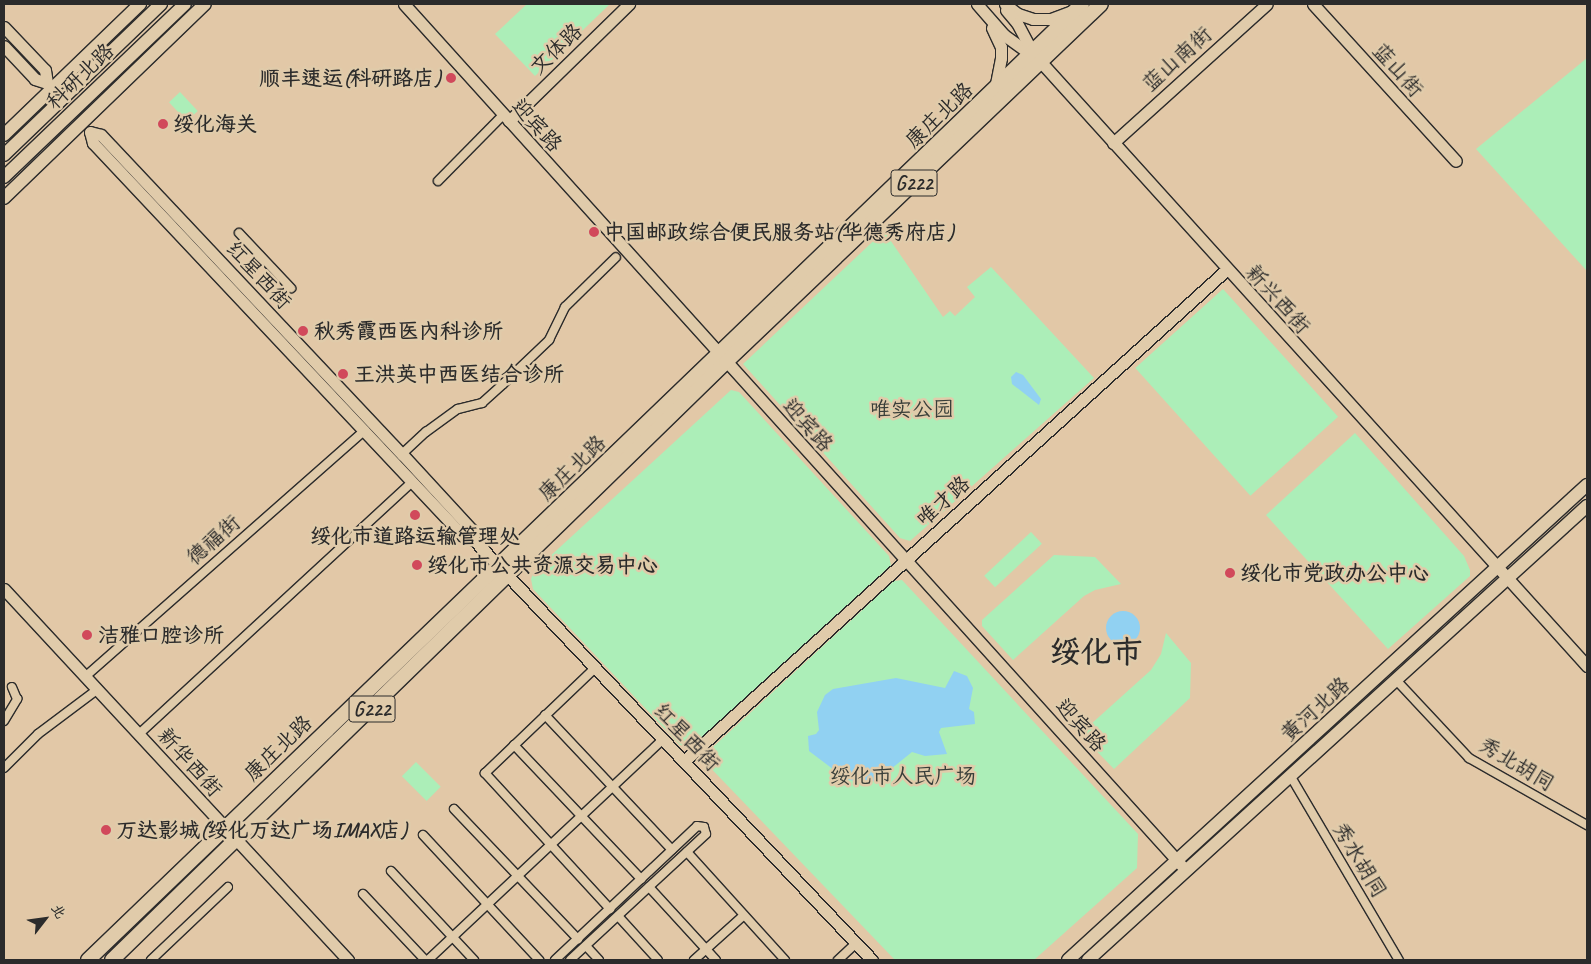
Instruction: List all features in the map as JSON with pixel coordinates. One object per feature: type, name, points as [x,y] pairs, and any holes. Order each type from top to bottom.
[{"type":"highway","name":"康庄北路","points":[[112,960],[508,578],[722,358],[994,90],[1101,4]]},
{"type":"highway","name":"康庄北路","points":[[88,960],[224,827],[498,566],[722,358],[1036,57],[1079,6]]},
{"type":"main road","points":[[4,135],[49,86],[140,4]]},
{"type":"main road","name":"科研北路","points":[[4,155],[161,4]]},
{"type":"main road","name":"科研北路","points":[[4,177],[184,4]]},
{"type":"main road","points":[[4,198],[86,128],[205,4]]},
{"type":"main road","name":"迎宾路","points":[[404,4],[1182,866]]},
{"type":"main road","name":"文体路","points":[[506,118],[629,4]]},
{"type":"main road","points":[[971,4],[991,26],[1001,47],[1000,70],[994,90]]},
{"type":"main road","name":"新兴西街","points":[[977,4],[1004,34],[1036,57],[1226,270],[1587,666]]},
{"type":"main road","name":"新兴西街","points":[[999,4],[1017,23],[1036,57]]},
{"type":"main road","points":[[1005,4],[1018,14],[1042,20],[1079,6]]},
{"type":"main road","name":"蓝山南街","points":[[1113,143],[1267,4]]},
{"type":"main road","name":"蓝山街","points":[[1313,4],[1456,161]]},
{"type":"main road","points":[[4,26],[45,70],[49,86]]},
{"type":"main road","points":[[4,46],[35,79],[49,86],[62,99]]},
{"type":"main road","name":"红星西街","points":[[72,113],[86,128],[101,135],[149,194],[369,426],[412,482],[462,536],[474,540]]},
{"type":"main road","name":"唯才路","points":[[684,761],[1226,270]]},
{"type":"main road","name":"红星西街","points":[[369,426],[402,454],[471,529],[474,540],[508,578],[872,960]]},
{"type":"main road","name":"黄河北路","points":[[1088,960],[1182,866],[1496,568],[1587,485]]},
{"type":"main road","name":"黄河北路","points":[[1068,960],[1291,777],[1587,506]]},
{"type":"main road","name":"新华西街","points":[[4,589],[348,960]]},
{"type":"street","points":[[438,181],[506,118]]},
{"type":"street","points":[[239,233],[291,288]]},
{"type":"street","points":[[402,454],[426,432],[458,409],[482,403],[503,384],[549,340],[565,307],[616,257]]},
{"type":"street","name":"德福街","points":[[86,676],[369,426]]},
{"type":"street","points":[[139,734],[412,482]]},
{"type":"street","points":[[594,668],[485,774],[610,909]]},
{"type":"street","name":"秀北胡同","points":[[1396,680],[1469,758],[1587,825]]},
{"type":"street","points":[[4,721],[17,699],[12,687]]},
{"type":"street","points":[[4,768],[38,734],[65,716],[98,689]]},
{"type":"street","points":[[545,715],[672,850]]},
{"type":"street","points":[[363,894],[426,960],[614,788],[663,739]]},
{"type":"street","points":[[514,745],[641,879]]},
{"type":"street","name":"秀水胡同","points":[[1291,777],[1399,960]]},
{"type":"street","points":[[454,808],[578,939]]},
{"type":"street","points":[[555,960],[698,826],[704,827],[706,834],[570,960]]},
{"type":"street","points":[[422,835],[539,960]]},
{"type":"street","points":[[687,852],[784,960]]},
{"type":"street","points":[[391,871],[474,960]]},
{"type":"street","points":[[151,960],[228,887]]},
{"type":"street","points":[[649,887],[716,960]]},
{"type":"street","points":[[694,960],[744,915]]},
{"type":"street","points":[[618,916],[658,960]]},
{"type":"street","points":[[838,960],[856,943]]},
{"type":"street","points":[[586,946],[599,960]]},
{"type":"green space","points":[[527,4],[610,4],[535,76],[495,34]]},
{"type":"green space","points":[[1587,58],[1587,271],[1476,149]]},
{"type":"green space","points":[[180,92],[198,111],[187,121],[169,102]]},
{"type":"green space","name":"唯实公园","points":[[884,231],[943,317],[950,311],[955,316],[975,297],[967,287],[991,267],[1094,378],[910,541],[900,538],[743,364]]},
{"type":"green space","points":[[1223,289],[1338,417],[1250,496],[1135,368]]},
{"type":"green space","points":[[731,390],[739,392],[889,556],[891,565],[690,748],[680,745],[533,589],[531,579],[534,571]]},
{"type":"green space","points":[[1355,433],[1464,556],[1470,570],[1470,576],[1388,649],[1266,515]]},
{"type":"green space","points":[[1031,532],[1042,544],[995,587],[984,576]]},
{"type":"green space","points":[[1054,555],[1095,557],[1121,584],[1095,590],[1084,596],[1013,660],[982,626],[982,620]]},
{"type":"green space","name":"绥化市人民广场","points":[[902,580],[1138,834],[1137,868],[1034,960],[895,960],[701,758],[894,581]]},
{"type":"green space","points":[[1166,633],[1191,663],[1190,698],[1114,769],[1080,734],[1151,670],[1161,654]]},
{"type":"green space","points":[[416,762],[441,787],[427,801],[402,776]]},
{"type":"water","points":[[1016,372],[1023,375],[1041,399],[1039,405],[1012,384],[1011,377]]},
{"type":"water","points":[[1123,611],[1130,612],[1135,616],[1139,621],[1139,635],[1135,640],[1130,644],[1123,645],[1116,644],[1111,640],[1107,635],[1106,628],[1107,621],[1111,616],[1116,612]]},
{"type":"water","points":[[954,671],[967,676],[973,688],[969,709],[974,712],[975,724],[941,728],[939,732],[947,754],[925,756],[912,752],[876,781],[858,782],[846,779],[809,751],[808,736],[816,734],[819,730],[817,712],[825,695],[833,689],[896,678],[945,688]]},
{"type":"place","name":"顺丰速运(科研路店)","points":[[451,78]]},
{"type":"place","name":"绥化海关","points":[[163,124]]},
{"type":"place","name":"中国邮政综合便民服务站(华德秀府店)","points":[[594,232]]},
{"type":"place","name":"秋秀霞西医内科诊所","points":[[303,331]]},
{"type":"place","name":"王洪英中西医结合诊所","points":[[343,374]]},
{"type":"place","name":"绥化市道路运输管理处","points":[[415,515]]},
{"type":"place","name":"绥化市公共资源交易中心","points":[[417,565]]},
{"type":"place","name":"绥化市党政办公中心","points":[[1230,573]]},
{"type":"place","name":"洁雅口腔诊所","points":[[87,635]]},
{"type":"place","name":"万达影城(绥化万达广场IMAX店)","points":[[106,830]]},
{"type":"district","name":"绥化市","points":[[1096,652]]}]
